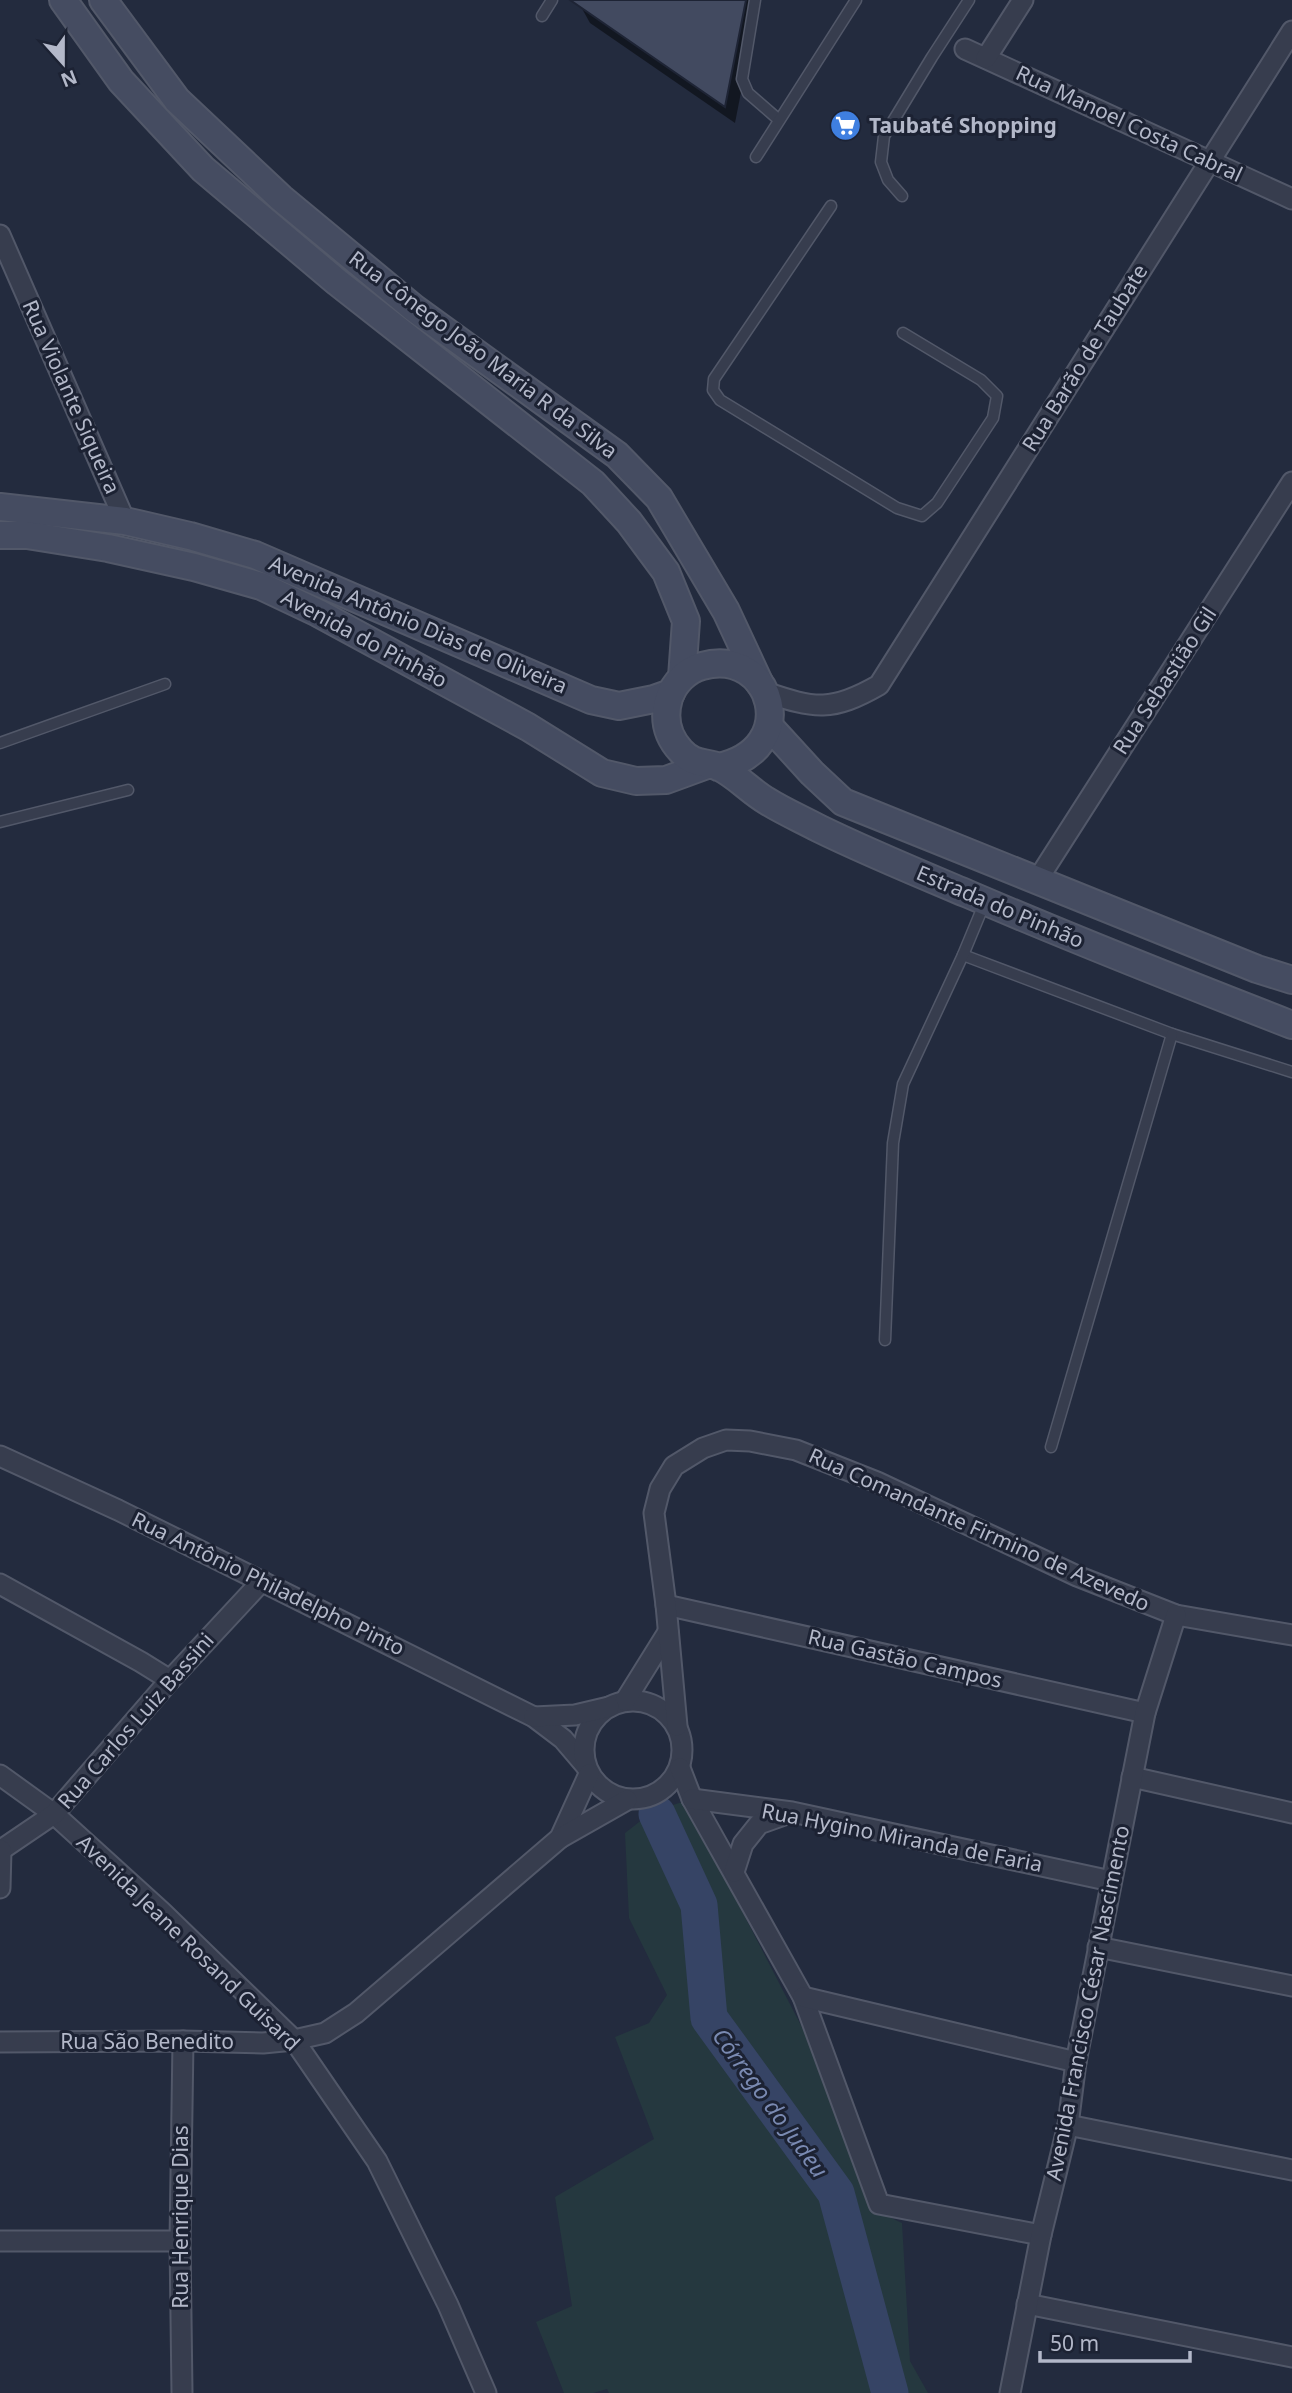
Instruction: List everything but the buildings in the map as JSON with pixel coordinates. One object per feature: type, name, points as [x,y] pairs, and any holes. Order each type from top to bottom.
[{"type":"street","name":"Rua Cônego João Maria R da Silva","points":[[64,0],[121,81],[203,169],[337,282],[593,483],[620,512],[666,572],[686,621],[676,685]]},
{"type":"street","name":"Rua Cônego João Maria R da Silva","points":[[103,0],[177,100],[281,198],[415,309],[617,455],[659,498],[726,611],[763,688]]},
{"type":"street","points":[[986,58],[1023,0]]},
{"type":"street","name":"Rua Barão de Taubate","points":[[763,688],[801,704],[833,705],[854,699],[879,685],[1292,31]]},
{"type":"street","name":"Rua Manoel Costa Cabral","points":[[965,49],[1292,199]]},
{"type":"street","name":"Rua Violante Siqueira","points":[[0,235],[125,521]]},
{"type":"street","name":"Rua Sebastião Gil","points":[[1038,879],[1292,482]]},
{"type":"street","name":"Avenida Antônio Dias de Oliveira","points":[[0,506],[125,521],[255,555],[591,700],[619,706],[654,699],[676,685]]},
{"type":"street","name":"Avenida do Pinhão","points":[[0,535],[27,534],[108,548],[194,566],[261,586],[318,613],[516,720],[602,773],[636,781],[666,780],[713,766]]},
{"type":"street","points":[[713,663],[731,664],[747,671],[763,688],[770,708],[769,726],[762,742],[751,755],[736,764],[713,766],[701,764],[686,756],[674,743],[667,727],[666,710],[676,685],[695,667],[713,663]]},
{"type":"street","name":"Estrada do Pinhão","points":[[769,726],[843,802],[1257,969],[1292,980]]},
{"type":"street","name":"Estrada do Pinhão","points":[[713,766],[766,801],[849,843],[1091,947],[1292,1025]]},
{"type":"street","name":"Rua Comandante Firmino de Azevedo","points":[[677,1726],[654,1513],[660,1489],[674,1466],[703,1448],[726,1440],[750,1441],[796,1450],[877,1482],[1077,1576],[1176,1615],[1292,1635]]},
{"type":"street","name":"Rua Antônio Philadelpho Pinto","points":[[0,1456],[118,1510],[534,1717],[563,1739],[588,1770]]},
{"type":"street","name":"Rua Carlos Luiz Bassini","points":[[0,1850],[54,1814],[170,1680],[262,1581]]},
{"type":"street","points":[[0,1584],[170,1680]]},
{"type":"street","name":"Rua Gastão Campos","points":[[666,1605],[1145,1713]]},
{"type":"street","name":"Avenida Francisco César Nascimento","points":[[1010,2393],[1041,2235],[1068,2125],[1076,2062],[1145,1713],[1176,1615]]},
{"type":"street","points":[[534,1717],[575,1715],[617,1704],[640,1701],[655,1705],[668,1714],[677,1726],[684,1754],[672,1782],[659,1793],[643,1799],[627,1800],[613,1796],[602,1789],[588,1770],[584,1753],[590,1726],[599,1715],[617,1704],[668,1632]]},
{"type":"street","points":[[680,1768],[692,1799],[803,1997],[879,2204],[1041,2235]]},
{"type":"street","points":[[560,1838],[588,1770]]},
{"type":"street","name":"Avenida Jeane Rosand Guisard","points":[[0,1775],[54,1814],[162,1912],[294,2040],[377,2161],[448,2305],[486,2393]]},
{"type":"street","points":[[1132,1777],[1292,1812]]},
{"type":"street","name":"Rua Hygino Miranda de Faria","points":[[692,1799],[792,1812],[1111,1881]]},
{"type":"street","points":[[560,1838],[627,1800]]},
{"type":"street","points":[[734,1872],[743,1844],[759,1824],[792,1812]]},
{"type":"street","name":"Rua São Benedito","points":[[0,2042],[263,2043],[325,2033],[356,2013],[560,1838]]},
{"type":"street","points":[[0,1850],[0,1888]]},
{"type":"street","points":[[1098,1947],[1292,1986]]},
{"type":"street","points":[[803,1997],[1076,2062]]},
{"type":"street","name":"Rua Henrique Dias","points":[[182,2393],[180,2241],[183,2041]]},
{"type":"street","points":[[1068,2125],[1292,2170]]},
{"type":"street","points":[[0,2241],[180,2241]]},
{"type":"street","points":[[1027,2304],[1292,2357]]},
{"type":"lane","points":[[542,16],[552,0]]},
{"type":"lane","points":[[755,0],[742,79],[748,93],[779,120]]},
{"type":"lane","points":[[756,157],[856,0]]},
{"type":"lane","points":[[902,196],[888,180],[881,162],[884,136],[969,0]]},
{"type":"lane","points":[[831,206],[714,379],[713,390],[720,400],[820,463],[897,508],[922,516],[937,503],[993,418],[997,396],[981,380],[903,333]]},
{"type":"lane","points":[[0,743],[165,684]]},
{"type":"lane","points":[[0,822],[128,790]]},
{"type":"lane","points":[[885,1340],[893,1143],[903,1084],[985,901]]},
{"type":"lane","points":[[963,955],[1172,1034],[1292,1072]]},
{"type":"lane","points":[[1051,1447],[1172,1034]]},
{"type":"shaded area","points":[[685,1801],[807,2037],[876,2211],[902,2223],[910,2361],[928,2393],[609,2393],[607,2389],[593,2393],[564,2393],[536,2322],[572,2306],[555,2197],[654,2139],[615,2037],[649,2023],[667,1995],[629,1918],[625,1833],[652,1812]]},
{"type":"waterway","name":"Córrego do Judeu","points":[[657,1814],[699,1905],[709,2018],[836,2193],[890,2393]]},
{"type":"place","name":"Taubaté Shopping","points":[[846,126]]}]
